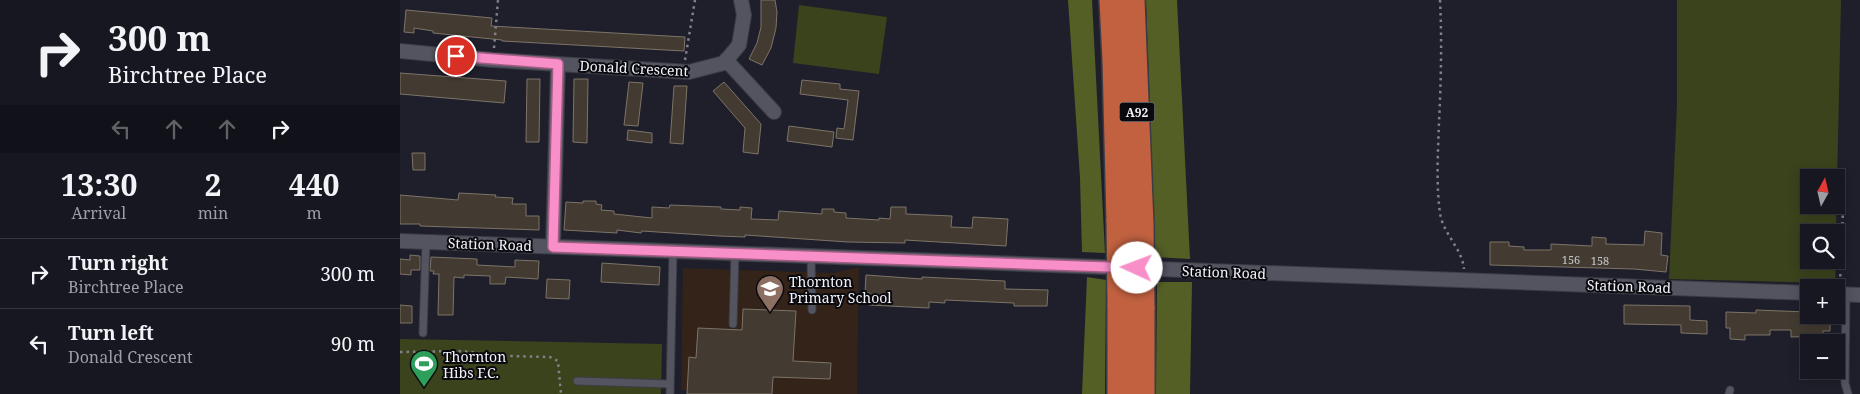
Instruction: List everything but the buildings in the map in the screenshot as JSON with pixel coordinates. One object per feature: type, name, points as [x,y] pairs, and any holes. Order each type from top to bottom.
[{"type":"highway","name":"A92","points":[[1112,0],[1115,70],[1130,224]]},
{"type":"highway","name":"A92","points":[[1132,0],[1131,306],[1142,394]]},
{"type":"highway","name":"A92","points":[[1120,394],[1131,306]]},
{"type":"street","points":[[741,0],[744,15],[739,45],[726,60],[774,112]]},
{"type":"street","name":"Donald Crescent","points":[[400,51],[493,60],[683,72],[724,63],[726,60]]},
{"type":"street","points":[[553,247],[558,64]]},
{"type":"street","name":"Station Road","points":[[400,241],[1800,293]]},
{"type":"lane","points":[[423,333],[426,242]]},
{"type":"lane","points":[[670,394],[673,251]]},
{"type":"lane","points":[[733,324],[735,253]]},
{"type":"lane","points":[[811,256],[812,310]]},
{"type":"lane","points":[[1846,294],[1846,393]]},
{"type":"lane","points":[[576,380],[670,384]]},
{"type":"path","points":[[493,60],[498,0]]},
{"type":"path","points":[[683,72],[695,0]]},
{"type":"path","points":[[1440,0],[1442,41],[1438,151],[1440,214],[1443,224],[1460,253],[1465,280]]},
{"type":"path","points":[[1845,214],[1846,294]]},
{"type":"path","points":[[400,352],[459,351],[509,356],[550,357],[558,361],[561,394]]},
{"type":"shaded area","name":"Thornton Primary School","points":[[859,267],[857,394],[778,394],[681,390],[683,268],[833,273]]},
{"type":"green space","points":[[1068,0],[1092,0],[1105,253],[1082,252],[1080,178]]},
{"type":"green space","points":[[1146,0],[1177,0],[1190,259],[1155,257]]},
{"type":"green space","points":[[1677,0],[1841,0],[1837,169],[1800,169],[1800,214],[1836,214],[1836,224],[1800,224],[1800,269],[1836,269],[1835,279],[1800,279],[1800,282],[1669,279],[1677,105]]},
{"type":"green space","points":[[799,5],[887,17],[879,74],[793,63]]},
{"type":"green space","points":[[1087,277],[1106,280],[1105,394],[1082,394]]},
{"type":"green space","points":[[1157,282],[1192,282],[1190,394],[1156,394]]},
{"type":"green space","points":[[400,339],[662,344],[661,394],[400,394]]},
{"type":"place","name":"Thornton Primary School","points":[[770,313]]},
{"type":"place","name":"Thornton Hibs F.C.","points":[[424,388]]},
{"type":"route","points":[[456,56],[558,64],[553,247],[1137,268]]}]
